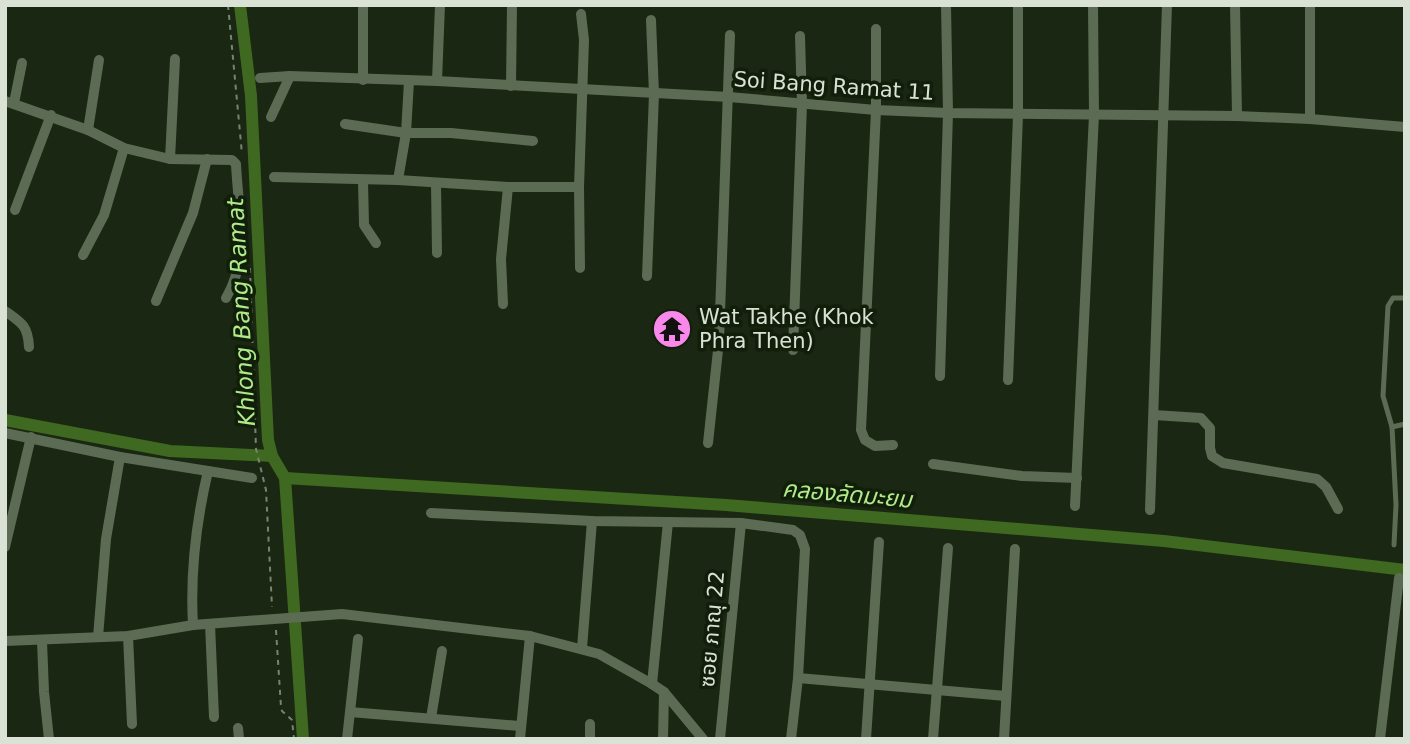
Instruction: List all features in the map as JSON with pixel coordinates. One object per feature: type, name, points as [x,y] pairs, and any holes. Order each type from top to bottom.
[{"type":"street","points":[[363,5],[363,80]]},
{"type":"street","points":[[437,81],[440,5]]},
{"type":"street","points":[[511,86],[512,5]]},
{"type":"street","points":[[940,376],[948,113],[946,5]]},
{"type":"street","points":[[1008,380],[1018,115],[1018,5]]},
{"type":"street","points":[[1075,506],[1094,115],[1093,5]]},
{"type":"street","points":[[1150,510],[1167,5]]},
{"type":"street","points":[[1235,5],[1237,116]]},
{"type":"street","points":[[1310,5],[1310,118]]},
{"type":"street","points":[[580,268],[579,187],[584,40],[581,14]]},
{"type":"street","points":[[647,276],[654,94],[651,20]]},
{"type":"street","points":[[876,29],[876,110],[862,430],[865,440],[875,446],[894,444]]},
{"type":"street","points":[[708,443],[719,341],[730,35]]},
{"type":"street","points":[[793,350],[802,104],[800,36]]},
{"type":"street","points":[[170,159],[175,59]]},
{"type":"street","points":[[88,130],[99,60]]},
{"type":"street","points":[[22,63],[10,102],[51,115],[124,148],[170,159],[232,160],[236,164],[241,254],[236,282],[226,298]]},
{"type":"street","points":[[271,117],[289,76]]},
{"type":"street","name":"Soi Bang Ramat 11","points":[[260,78],[289,76],[437,81],[729,97],[876,110],[1018,115],[1310,118],[1405,127]]},
{"type":"street","points":[[398,180],[406,133],[409,81]]},
{"type":"street","points":[[15,210],[51,115]]},
{"type":"street","points":[[345,124],[406,133],[451,133],[533,141]]},
{"type":"street","points":[[83,255],[104,215],[124,148]]},
{"type":"street","points":[[156,301],[193,213],[207,159]]},
{"type":"street","points":[[274,177],[398,180],[508,187],[579,187]]},
{"type":"street","points":[[363,181],[364,225],[376,243]]},
{"type":"street","points":[[436,183],[437,253]]},
{"type":"street","points":[[503,304],[501,259],[508,187]]},
{"type":"street","points":[[5,311],[22,323],[28,333],[29,347]]},
{"type":"street","points":[[1154,415],[1201,418],[1210,428],[1212,456],[1223,463],[1317,479],[1326,487],[1338,509]]},
{"type":"street","points":[[5,433],[120,457],[252,478]]},
{"type":"street","points":[[5,547],[31,437]]},
{"type":"street","points":[[98,637],[106,540],[120,457]]},
{"type":"street","points":[[933,464],[998,474],[1077,478]]},
{"type":"street","points":[[194,625],[193,552],[208,471]]},
{"type":"street","points":[[431,513],[592,521],[741,523],[786,528],[800,536],[803,541],[798,678],[791,739]]},
{"type":"street","points":[[582,648],[592,521]]},
{"type":"street","points":[[652,684],[668,522]]},
{"type":"street","name":"ซอย ภาณุ 22","points":[[720,739],[741,523]]},
{"type":"street","points":[[866,739],[879,542]]},
{"type":"street","points":[[933,739],[948,548]]},
{"type":"street","points":[[1004,739],[1015,549]]},
{"type":"street","points":[[1380,739],[1399,578]]},
{"type":"street","points":[[5,641],[128,636],[194,625],[342,614],[530,636],[599,654],[652,684],[664,692],[703,739]]},
{"type":"street","points":[[210,624],[214,716]]},
{"type":"street","points":[[128,636],[132,724]]},
{"type":"street","points":[[520,739],[530,636]]},
{"type":"street","points":[[347,739],[358,639]]},
{"type":"street","points":[[42,641],[49,739]]},
{"type":"street","points":[[431,718],[442,651]]},
{"type":"street","points":[[798,678],[1006,696]]},
{"type":"street","points":[[663,739],[664,692]]},
{"type":"street","points":[[350,712],[520,726]]},
{"type":"street","points":[[590,724],[590,739]]},
{"type":"lane","points":[[1394,545],[1396,505],[1392,427],[1383,396],[1388,306],[1393,298],[1405,298]]},
{"type":"lane","points":[[1392,427],[1405,424]]},
{"type":"lane","points":[[1396,505],[1405,505]]},
{"type":"path","points":[[256,449],[266,491],[273,617]]},
{"type":"path","points":[[275,626],[281,707],[282,712],[292,720],[294,739]]},
{"type":"waterway","name":"Khlong Bang Ramat","points":[[240,5],[251,96],[268,440],[272,456],[285,478],[303,739]]},
{"type":"waterway","points":[[5,420],[170,451],[272,456]]},
{"type":"waterway","name":"คลองลัดมะยม","points":[[285,478],[726,505],[1164,541],[1405,570]]},
{"type":"place","name":"Wat Takhe (Khok Phra Then)","points":[[672,329]]}]
